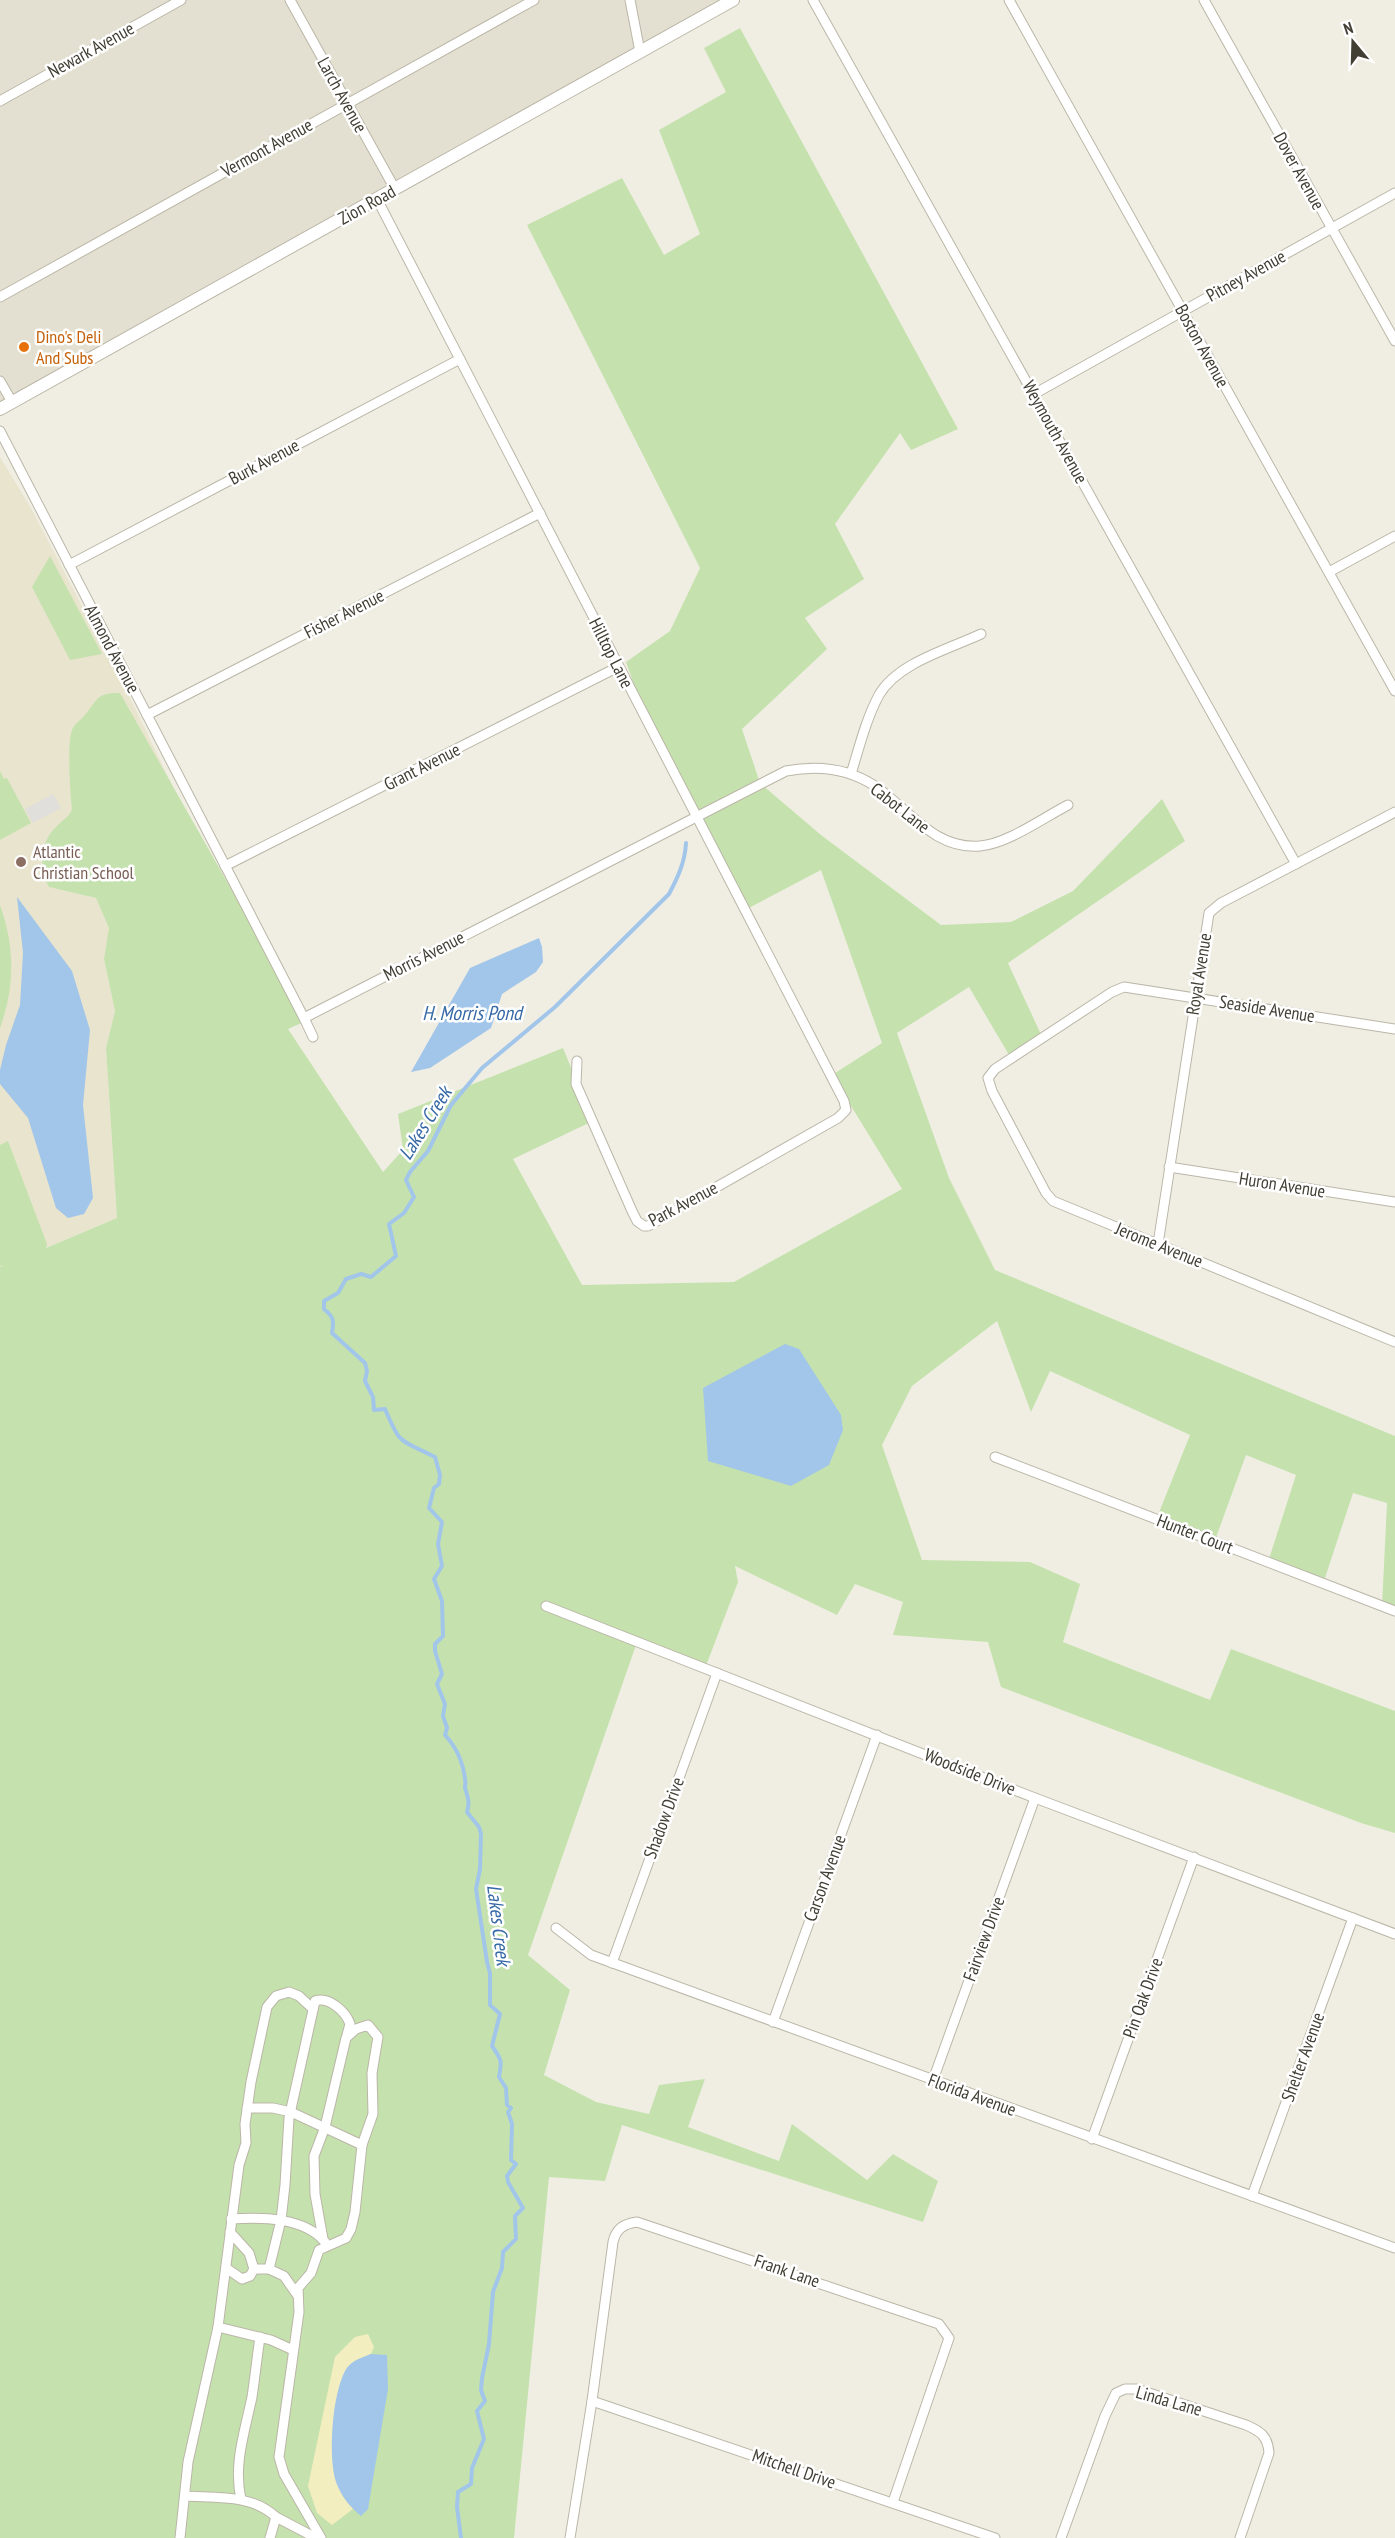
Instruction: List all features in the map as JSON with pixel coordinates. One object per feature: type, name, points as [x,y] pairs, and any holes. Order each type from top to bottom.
[{"type":"street","name":"Newark Avenue","points":[[0,101],[181,0]]},
{"type":"street","name":"Larch Avenue","points":[[290,0],[395,189]]},
{"type":"street","name":"Vermont Avenue","points":[[0,297],[534,0]]},
{"type":"street","points":[[630,0],[640,52]]},
{"type":"street","name":"Zion Road","points":[[0,409],[733,0]]},
{"type":"street","name":"Weymouth Avenue","points":[[813,0],[1296,864]]},
{"type":"street","name":"Boston Avenue","points":[[1009,0],[1395,691]]},
{"type":"street","name":"Dover Avenue","points":[[1204,0],[1395,341]]},
{"type":"street","name":"Pitney Avenue","points":[[1034,394],[1395,193]]},
{"type":"street","name":"Hilltop Lane","points":[[377,199],[846,1107]]},
{"type":"street","name":"Burk Avenue","points":[[69,566],[460,359]]},
{"type":"street","points":[[0,381],[12,402]]},
{"type":"street","name":"Almond Avenue","points":[[0,431],[225,866]]},
{"type":"street","name":"Fisher Avenue","points":[[147,716],[540,513]]},
{"type":"street","points":[[1329,572],[1395,536]]},
{"type":"street","points":[[850,774],[870,716],[885,686],[904,669],[981,634]]},
{"type":"street","name":"Grant Avenue","points":[[225,866],[618,667]]},
{"type":"street","name":"Cabot Lane","points":[[697,816],[786,771],[814,768],[850,774],[876,787],[934,835],[962,846],[982,846],[996,842],[1068,805]]},
{"type":"street","name":"Royal Avenue","points":[[1158,1244],[1195,998],[1211,910],[1395,812]]},
{"type":"street","name":"Morris Avenue","points":[[304,1018],[697,816]]},
{"type":"street","points":[[225,866],[313,1037]]},
{"type":"street","name":"Seaside Avenue","points":[[988,1078],[995,1069],[1116,990],[1129,988],[1395,1029]]},
{"type":"street","name":"Park Avenue","points":[[578,1061],[576,1084],[632,1211],[637,1221],[644,1226],[648,1226],[838,1118],[846,1107]]},
{"type":"street","name":"Jerome Avenue","points":[[988,1078],[992,1090],[1050,1198],[1395,1342]]},
{"type":"street","name":"Huron Avenue","points":[[1169,1167],[1395,1202]]},
{"type":"street","name":"Hunter Court","points":[[995,1457],[1395,1611]]},
{"type":"street","name":"Woodside Drive","points":[[546,1606],[1035,1798],[1395,1934]]},
{"type":"street","name":"Shadow Drive","points":[[612,1963],[717,1673]]},
{"type":"street","name":"Carson Avenue","points":[[773,2022],[877,1735]]},
{"type":"street","name":"Fairview Drive","points":[[933,2080],[1035,1798]]},
{"type":"street","name":"Pin Oak Drive","points":[[1092,2139],[1194,1857]]},
{"type":"street","name":"Shelter Avenue","points":[[1252,2196],[1353,1918]]},
{"type":"street","name":"Florida Avenue","points":[[556,1928],[591,1955],[1395,2248]]},
{"type":"street","points":[[180,2538],[188,2462],[218,2327],[239,2165],[246,2143],[247,2108],[269,2002],[276,1996],[289,1992],[299,1996],[312,2009]]},
{"type":"street","points":[[269,2269],[280,2220],[291,2112],[312,2009],[315,2001],[321,1999],[342,2011],[350,2024],[325,2127],[314,2159],[315,2194],[325,2242]]},
{"type":"street","points":[[321,2538],[280,2464],[298,2288],[311,2273],[319,2250],[325,2242],[346,2238],[351,2229],[362,2145],[373,2114],[372,2073],[378,2037],[372,2028],[366,2025],[356,2029],[346,2038]]},
{"type":"street","points":[[247,2108],[273,2108],[291,2112],[362,2145]]},
{"type":"street","points":[[231,2219],[259,2217],[280,2220],[302,2227],[325,2242]]},
{"type":"street","name":"Frank Lane","points":[[592,2401],[614,2236],[622,2226],[637,2222],[645,2224],[939,2324],[949,2338],[893,2502]]},
{"type":"street","points":[[226,2268],[242,2279],[250,2276],[254,2269],[249,2253],[230,2232]]},
{"type":"street","points":[[254,2269],[269,2269],[284,2277],[298,2296]]},
{"type":"street","points":[[218,2327],[260,2337],[293,2350]]},
{"type":"street","points":[[241,2499],[237,2477],[238,2463],[252,2395],[260,2337]]},
{"type":"street","name":"Linda Lane","points":[[1061,2538],[1105,2416],[1116,2393],[1125,2389],[1137,2389],[1246,2425],[1260,2431],[1267,2439],[1269,2453],[1240,2538]]},
{"type":"street","points":[[570,2538],[592,2401]]},
{"type":"street","name":"Mitchell Drive","points":[[592,2401],[995,2538]]},
{"type":"street","points":[[185,2496],[241,2499],[257,2504],[316,2538]]},
{"type":"street","points":[[270,2538],[276,2517]]},
{"type":"shaded area","points":[[0,0],[732,0],[0,409]]},
{"type":"shaded area","name":"Atlantic Christian School","points":[[0,457],[32,510],[133,704],[172,785],[47,843],[42,855],[41,869],[49,887],[96,898],[110,928],[104,959],[115,1011],[106,1048],[117,1218],[0,1267]]},
{"type":"shaded area","points":[[53,794],[61,808],[33,823],[25,809]]},
{"type":"green space","points":[[740,28],[958,429],[911,450],[900,433],[835,524],[864,579],[805,618],[827,649],[742,729],[760,783],[821,835],[941,925],[1011,922],[1073,891],[1162,799],[1185,841],[1008,963],[1044,1041],[1012,1060],[969,987],[897,1033],[949,1178],[995,1270],[1395,1436],[1395,1611],[1382,1606],[1387,1503],[1353,1493],[1323,1584],[1268,1562],[1296,1475],[1246,1455],[1214,1543],[1156,1520],[1190,1435],[1050,1371],[1031,1412],[997,1321],[912,1386],[882,1445],[922,1560],[1030,1562],[1080,1584],[1063,1642],[1210,1700],[1231,1649],[1395,1711],[1395,1833],[1361,1823],[1001,1687],[988,1642],[893,1635],[903,1602],[855,1584],[837,1615],[735,1566],[738,1582],[704,1671],[636,1645],[528,1955],[570,1990],[544,2075],[596,2102],[649,2114],[659,2085],[705,2079],[688,2127],[779,2161],[792,2124],[867,2180],[893,2154],[938,2181],[923,2222],[622,2125],[605,2181],[549,2177],[514,2538],[0,2538],[0,1267],[4,1265],[0,1266],[0,1145],[8,1141],[47,1244],[46,1248],[117,1218],[106,1048],[115,1011],[104,959],[109,928],[96,898],[49,887],[45,880],[42,863],[47,839],[72,809],[69,757],[73,728],[98,698],[106,694],[120,693],[306,1021],[288,1029],[383,1172],[403,1150],[398,1114],[563,1048],[593,1121],[513,1159],[582,1285],[734,1282],[902,1189],[832,1075],[882,1043],[821,870],[745,910],[647,720],[626,662],[670,631],[700,568],[527,225],[622,178],[664,255],[700,234],[659,130],[726,92],[704,48]]},
{"type":"green space","points":[[50,556],[102,654],[70,660],[32,587]]},
{"type":"green space","points":[[0,771],[4,779],[7,778],[31,823],[0,840]]},
{"type":"green space","points":[[0,905],[11,952],[11,982],[0,1028]]},
{"type":"sand","points":[[368,2334],[374,2347],[371,2354],[354,2361],[342,2495],[353,2509],[332,2525],[317,2513],[308,2486],[335,2357],[355,2337]]},
{"type":"water","points":[[17,897],[72,971],[90,1030],[83,1105],[93,1198],[84,1214],[68,1218],[56,1208],[28,1118],[0,1084],[0,1070],[6,1045],[20,1005],[23,953]]},
{"type":"water","name":"H. Morris Pond","points":[[539,938],[543,962],[536,972],[502,994],[491,1028],[430,1068],[411,1072],[470,968]]},
{"type":"water","points":[[785,1344],[799,1349],[841,1415],[843,1430],[829,1465],[791,1486],[708,1461],[703,1388]]},
{"type":"water","points":[[371,2354],[387,2355],[388,2389],[368,2509],[361,2516],[346,2501],[336,2482],[332,2442],[334,2410],[345,2371],[353,2362]]},
{"type":"waterway","name":"Lakes Creek","points":[[461,2538],[457,2507],[458,2492],[471,2484],[472,2468],[484,2439],[477,2411],[485,2401],[481,2390],[489,2344],[493,2292],[502,2268],[503,2252],[516,2239],[515,2216],[523,2208],[508,2182],[507,2176],[516,2164],[511,2160],[512,2124],[508,2112],[511,2108],[507,2105],[506,2088],[499,2077],[501,2067],[498,2054],[492,2046],[500,2014],[490,2005],[490,1973],[476,1889],[480,1869],[481,1834],[479,1827],[467,1812],[468,1800],[463,1767],[456,1750],[445,1735],[447,1728],[443,1716],[445,1704],[437,1684],[442,1674],[435,1644],[443,1636],[442,1601],[434,1579],[442,1566],[438,1544],[442,1522],[429,1508],[434,1488],[439,1484],[440,1475],[435,1457],[403,1440],[395,1430],[385,1409],[374,1410],[373,1397],[365,1381],[367,1371],[365,1363],[332,1333],[332,1320],[330,1314],[324,1309],[324,1301],[338,1293],[346,1279],[361,1274],[371,1277],[396,1256],[389,1224],[404,1213],[414,1197],[406,1180],[428,1151],[451,1105],[482,1068],[555,1007],[669,894],[680,869],[686,843]]},
{"type":"place","name":"Dino's Deli And Subs","points":[[24,347]]},
{"type":"place","name":"Atlantic Christian School","points":[[21,862]]}]
